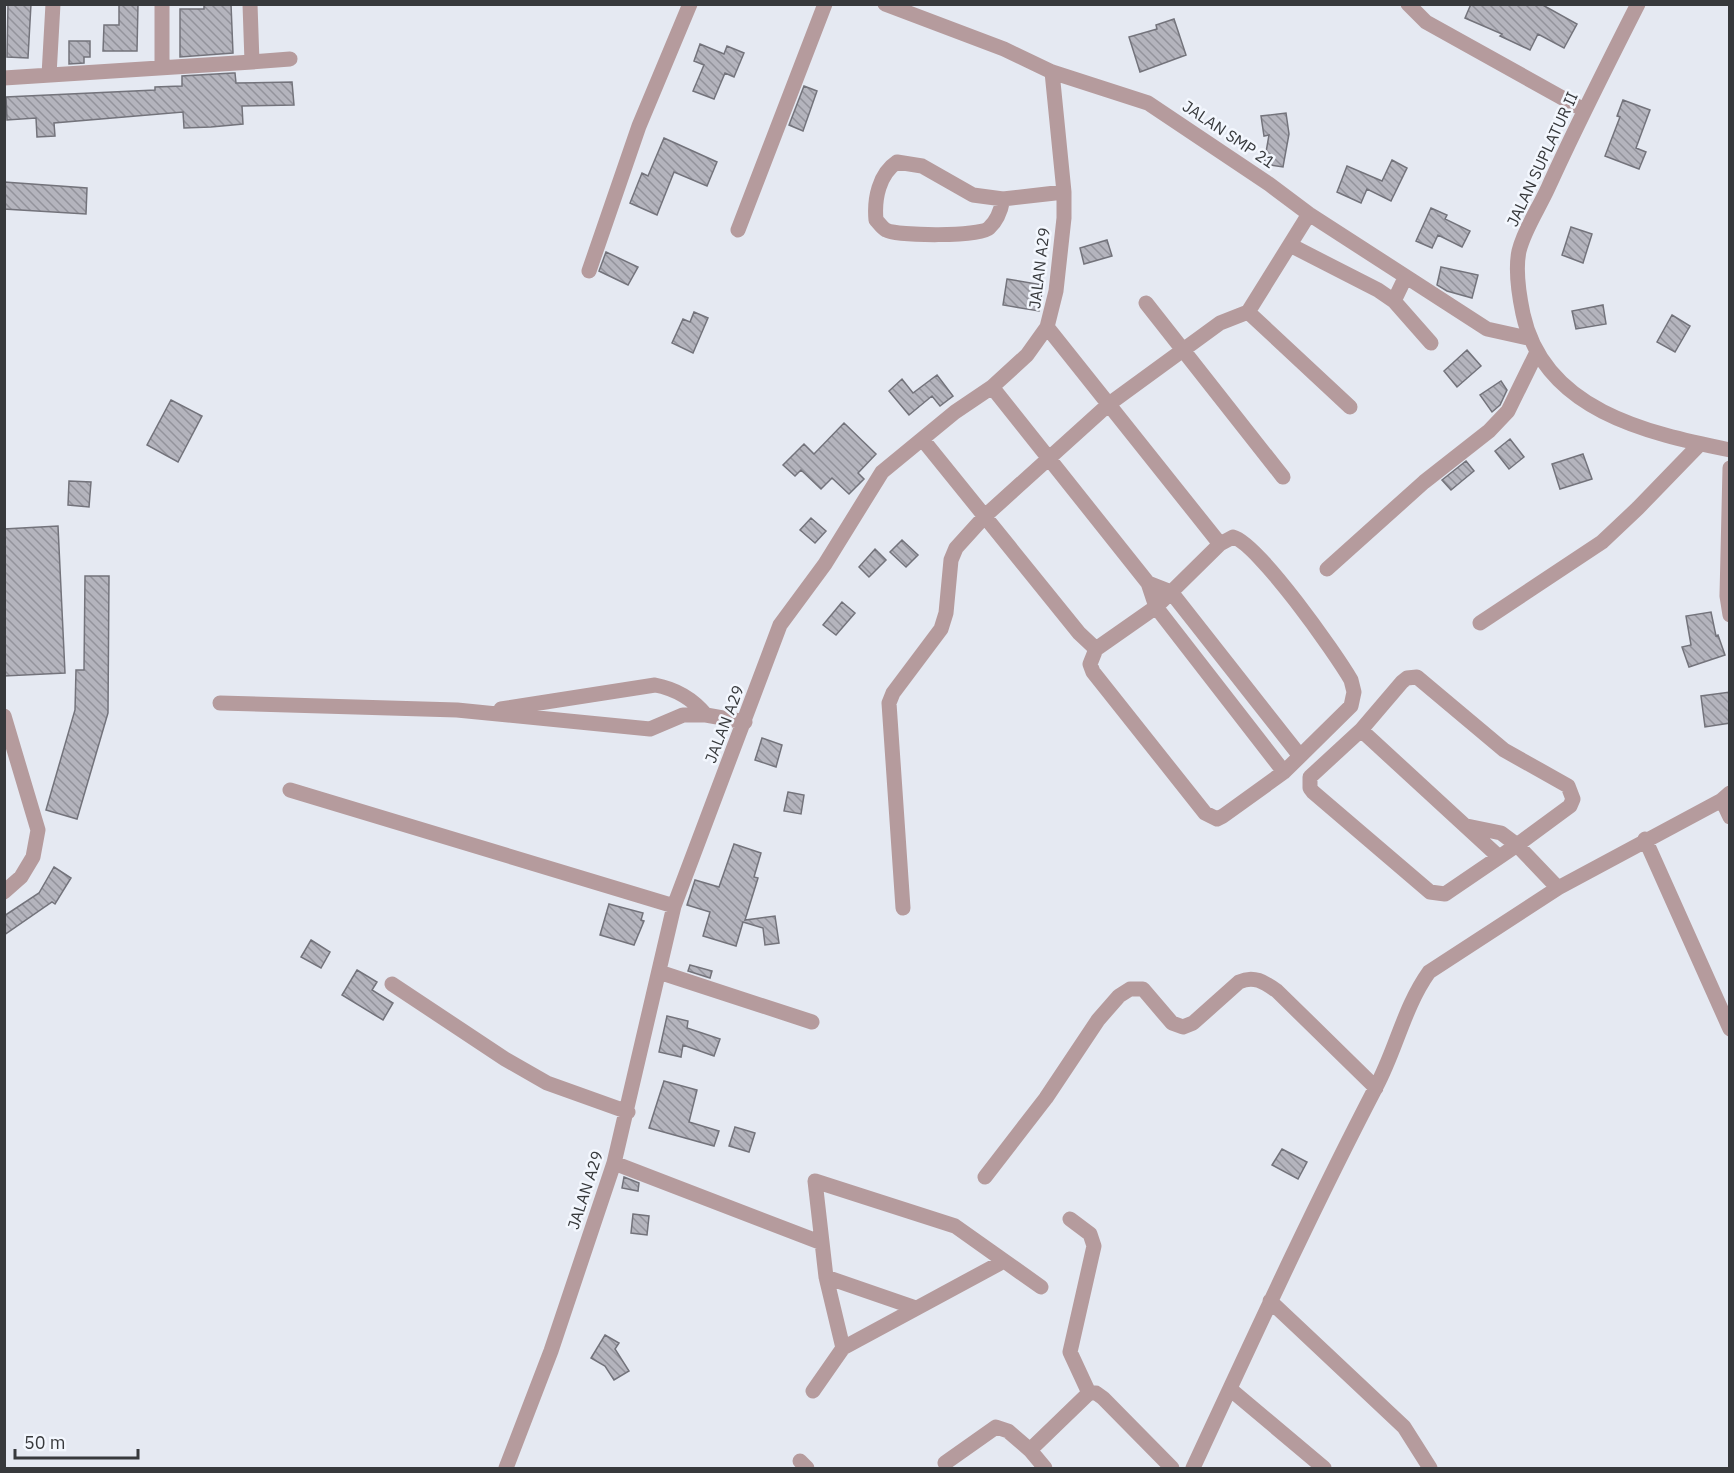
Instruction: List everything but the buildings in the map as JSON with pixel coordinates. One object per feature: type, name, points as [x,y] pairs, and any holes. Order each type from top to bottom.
[{"type":"street","points":[[49,75],[53,4]]},
{"type":"street","points":[[162,4],[162,67]]},
{"type":"street","points":[[250,4],[252,62]]},
{"type":"street","points":[[589,271],[639,126],[690,4]]},
{"type":"street","points":[[738,230],[825,4]]},
{"type":"street","name":"JALAN SMP 21","points":[[885,4],[1004,49],[1052,72],[1148,103],[1269,184],[1309,214],[1487,329],[1528,338]]},
{"type":"street","points":[[1408,4],[1426,22],[1584,110]]},
{"type":"street","name":"JALAN SUPLATUR II","points":[[1638,4],[1584,110],[1519,250],[1519,295],[1528,338],[1536,354],[1578,398],[1630,425],[1730,450]]},
{"type":"street","points":[[4,78],[290,59]]},
{"type":"street","name":"JALAN A29","points":[[506,1468],[551,1351],[614,1163],[628,1112],[674,906],[780,625],[825,564],[882,472],[955,412],[992,387],[1026,356],[1047,327],[1056,291],[1064,192],[1052,72]]},
{"type":"street","points":[[1003,199],[1000,214],[989,229],[980,233],[943,235],[887,231],[876,220],[875,208],[881,182],[889,167],[897,162],[922,165],[973,195],[1003,199],[1064,192]]},
{"type":"street","points":[[903,908],[889,703],[893,693],[941,629],[946,613],[951,560],[956,548],[985,516],[1049,461],[1109,404],[1185,351],[1220,323],[1248,312],[1309,214]]},
{"type":"street","points":[[1290,245],[1378,290],[1394,301],[1431,343]]},
{"type":"street","points":[[1394,301],[1406,278]]},
{"type":"street","points":[[1146,303],[1283,477]]},
{"type":"street","points":[[1248,312],[1350,407]]},
{"type":"street","points":[[1047,327],[1220,544]]},
{"type":"street","points":[[1327,569],[1424,482],[1489,431],[1508,411],[1536,354]]},
{"type":"street","points":[[992,387],[1149,583],[1156,607],[1284,772]]},
{"type":"street","points":[[923,440],[1079,633],[1096,649]]},
{"type":"street","points":[[1480,623],[1602,542],[1700,444]]},
{"type":"street","points":[[1730,468],[1726,596],[1730,615]]},
{"type":"street","points":[[1233,537],[1248,545],[1302,609],[1351,680],[1354,692],[1351,706],[1284,772],[1223,816],[1212,818],[1093,672],[1090,664],[1096,649],[1156,607],[1171,592],[1220,544],[1233,537]]},
{"type":"street","points":[[1149,583],[1171,592],[1300,756]]},
{"type":"street","points":[[1417,677],[1504,750],[1560,779],[1571,792],[1573,800],[1570,806],[1517,845],[1440,896],[1430,892],[1310,788],[1310,777],[1361,730],[1407,678],[1417,677]]},
{"type":"street","points":[[480,712],[655,685],[674,689],[698,705],[706,715]]},
{"type":"street","points":[[220,703],[480,712],[650,729],[683,715],[706,715],[745,722]]},
{"type":"street","points":[[4,716],[38,830],[33,857],[21,877],[4,892]]},
{"type":"street","points":[[1361,730],[1498,856]]},
{"type":"street","points":[[290,790],[674,906]]},
{"type":"street","points":[[1193,1468],[1270,1301],[1376,1088],[1416,990],[1429,972],[1558,888],[1726,796],[1730,816]]},
{"type":"street","points":[[1467,826],[1501,834],[1517,845],[1558,888]]},
{"type":"street","points":[[1645,839],[1730,1029]]},
{"type":"street","points":[[659,972],[812,1022]]},
{"type":"street","points":[[986,1177],[1041,1106],[1098,1020],[1119,996],[1130,989],[1143,989],[1172,1023],[1183,1027],[1193,1023],[1239,982],[1247,978],[1261,981],[1277,991],[1376,1088]]},
{"type":"street","points":[[392,984],[505,1059],[547,1083],[628,1112]]},
{"type":"street","points":[[614,1163],[822,1243]]},
{"type":"street","points":[[843,1348],[826,1277],[815,1181],[955,1226],[1041,1287]]},
{"type":"street","points":[[1070,1219],[1090,1234],[1094,1246],[1070,1352],[1089,1393]]},
{"type":"street","points":[[813,1391],[843,1348],[1004,1261]]},
{"type":"street","points":[[826,1277],[916,1308]]},
{"type":"street","points":[[1270,1301],[1404,1427],[1430,1468]]},
{"type":"street","points":[[1230,1389],[1324,1468]]},
{"type":"street","points":[[1030,1450],[1089,1393],[1096,1393],[1172,1468]]},
{"type":"street","points":[[945,1463],[996,1427],[1008,1431],[1030,1450],[1045,1468]]}]
